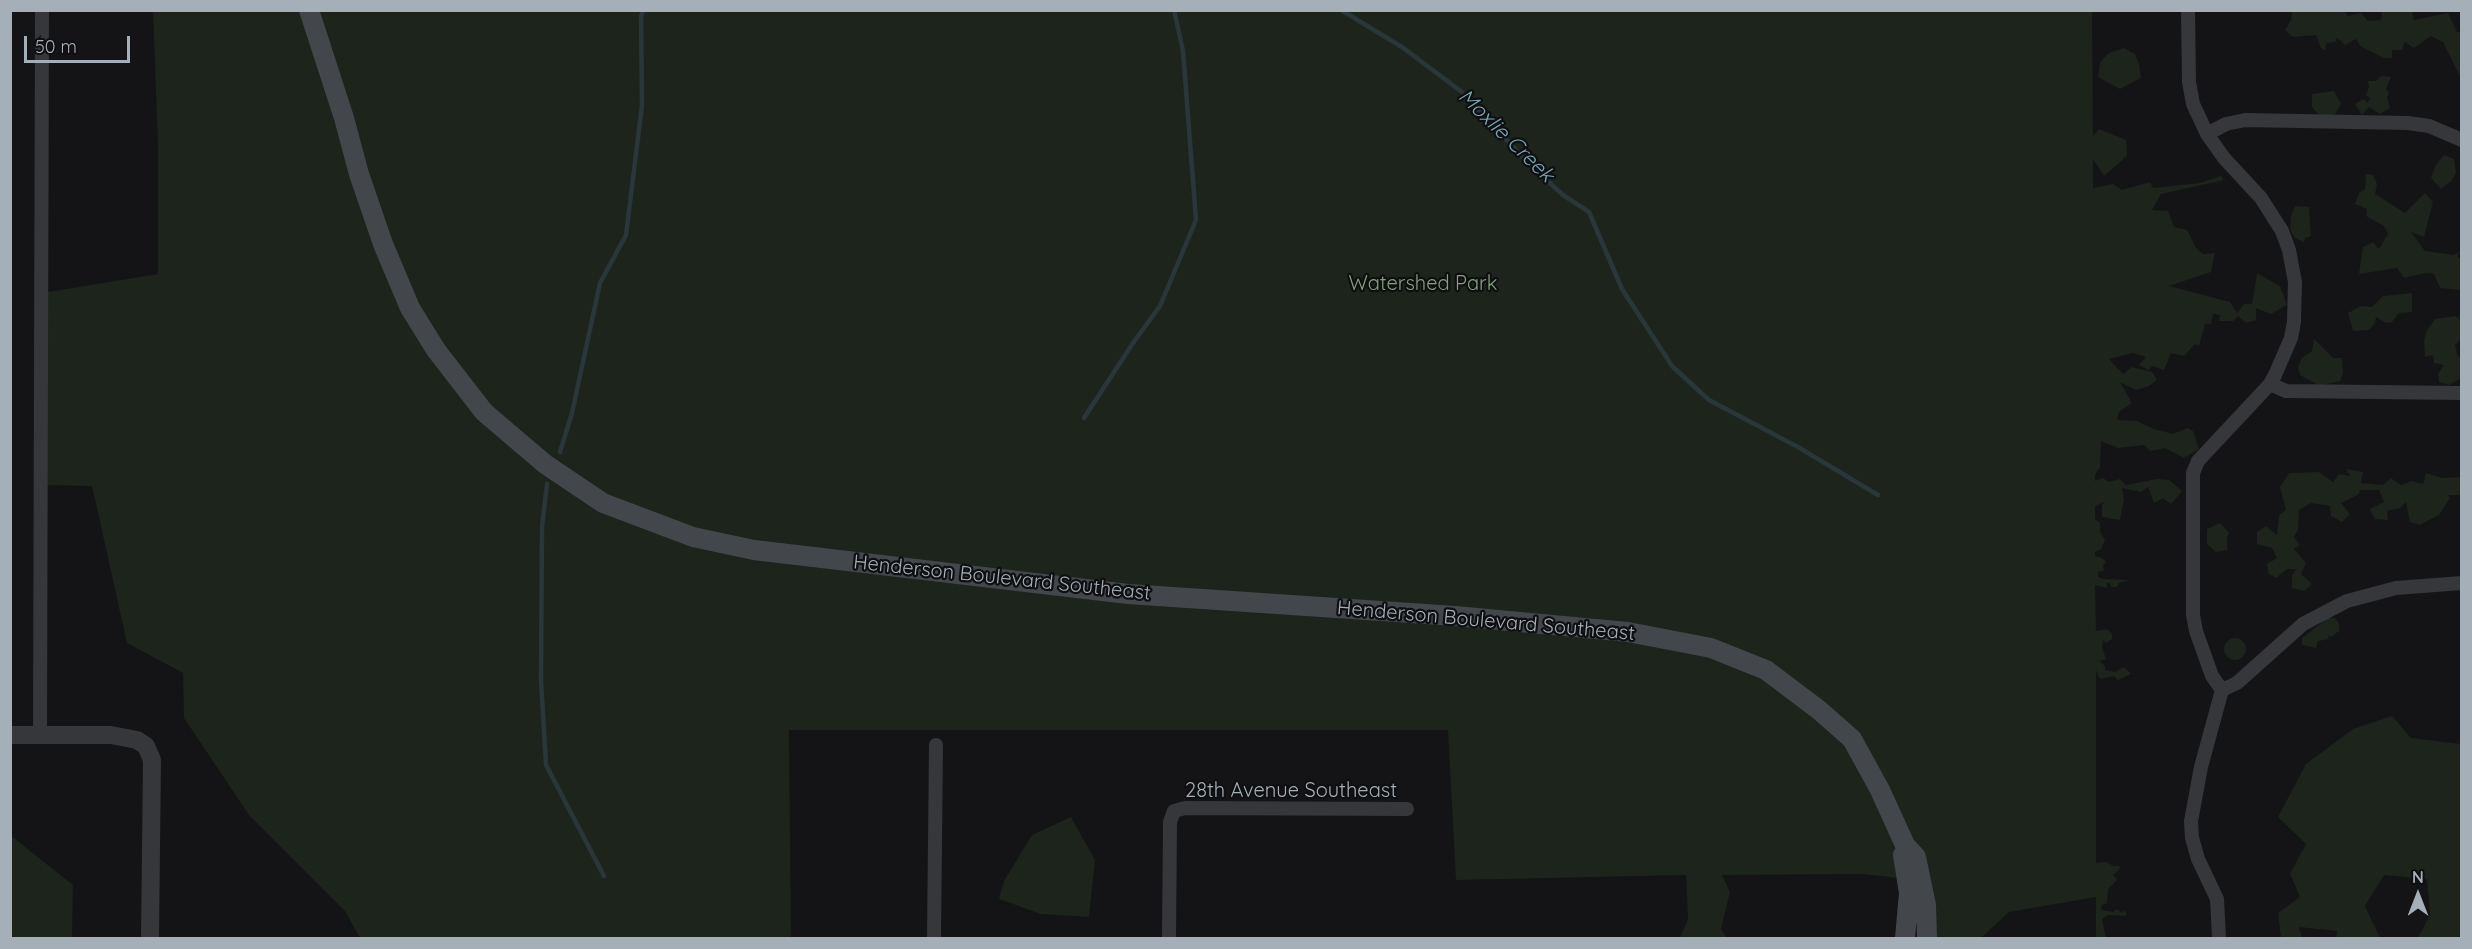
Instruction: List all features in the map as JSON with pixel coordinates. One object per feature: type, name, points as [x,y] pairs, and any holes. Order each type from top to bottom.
[{"type":"main road","name":"Henderson Boulevard Southeast","points":[[309,10],[344,118],[359,174],[383,244],[410,308],[436,350],[484,411],[545,464],[603,503],[693,537],[754,550],[1128,594],[1443,615],[1628,632],[1711,648],[1766,670],[1819,710],[1852,740],[1880,790],[1905,845],[1916,857],[1928,923],[1927,939]]},
{"type":"main road","name":"Henderson Boulevard Southeast","points":[[1905,845],[1902,859],[1909,893],[1905,939]]},
{"type":"street","points":[[40,734],[42,10]]},
{"type":"street","points":[[2188,10],[2189,82],[2193,104],[2207,134],[2224,158],[2269,208],[2282,231],[2294,266],[2296,301],[2294,322],[2283,358],[2270,384],[2198,461],[2193,473],[2193,615],[2196,631],[2212,676],[2222,690]]},
{"type":"street","points":[[2207,134],[2226,124],[2245,120],[2408,123],[2429,126],[2462,140]]},
{"type":"street","points":[[2270,384],[2286,391],[2462,393]]},
{"type":"street","points":[[2219,939],[2217,899],[2198,859],[2192,838],[2191,821],[2200,766],[2222,690],[2236,682],[2303,624],[2347,601],[2396,588],[2462,583]]},
{"type":"street","points":[[10,735],[126,736],[146,746],[152,760],[150,939]]},
{"type":"street","points":[[934,939],[936,745]]},
{"type":"street","name":"28th Avenue Southeast","points":[[1169,939],[1170,822],[1174,811],[1185,808],[1407,809]]},
{"type":"green space","name":"Watershed Park","points":[[153,11],[2092,11],[2093,136],[2099,129],[2126,140],[2127,156],[2104,176],[2093,159],[2093,188],[2113,184],[2122,190],[2150,182],[2153,188],[2200,183],[2221,176],[2224,180],[2161,194],[2152,210],[2168,211],[2174,227],[2187,230],[2196,248],[2203,254],[2215,253],[2211,272],[2169,286],[2230,302],[2237,313],[2244,304],[2252,304],[2257,273],[2280,286],[2287,305],[2271,314],[2256,308],[2256,320],[2246,323],[2238,316],[2233,321],[2219,321],[2220,315],[2213,314],[2211,324],[2205,324],[2199,346],[2195,344],[2184,356],[2171,353],[2164,370],[2152,366],[2149,370],[2139,365],[2146,357],[2133,353],[2109,359],[2123,374],[2132,367],[2152,372],[2157,380],[2149,386],[2136,390],[2120,382],[2132,403],[2119,412],[2117,420],[2137,421],[2173,434],[2187,428],[2193,431],[2199,449],[2184,458],[2165,448],[2150,451],[2144,445],[2118,448],[2101,441],[2100,467],[2095,475],[2095,481],[2103,478],[2109,482],[2120,479],[2126,485],[2157,479],[2169,480],[2182,491],[2171,504],[2163,498],[2154,503],[2148,487],[2141,492],[2122,488],[2124,500],[2120,520],[2102,517],[2104,502],[2095,506],[2095,519],[2100,523],[2100,532],[2105,540],[2101,549],[2095,552],[2095,556],[2106,562],[2103,565],[2104,571],[2098,572],[2098,577],[2129,580],[2119,583],[2117,587],[2111,587],[2110,583],[2107,583],[2107,588],[2095,585],[2096,631],[2107,629],[2112,634],[2112,639],[2106,643],[2103,640],[2102,647],[2106,659],[2099,661],[2105,666],[2105,670],[2115,672],[2124,667],[2131,674],[2118,680],[2114,676],[2100,679],[2096,671],[2096,863],[2107,862],[2113,866],[2120,866],[2113,875],[2117,880],[2108,889],[2107,903],[2102,905],[2101,910],[2113,912],[2117,909],[2122,913],[2124,910],[2127,914],[2124,916],[2108,915],[2102,919],[2106,938],[2096,938],[2096,897],[2009,912],[1981,938],[1935,938],[1908,879],[1862,874],[1722,875],[1730,892],[1721,929],[1727,938],[1680,938],[1688,919],[1686,875],[1456,880],[1448,730],[789,730],[791,938],[360,938],[345,911],[249,815],[184,718],[183,673],[127,643],[92,486],[41,485],[42,293],[158,274],[158,144]]},
{"type":"green space","points":[[2292,11],[2344,11],[2348,16],[2361,13],[2368,21],[2381,20],[2382,11],[2412,11],[2414,20],[2448,13],[2457,32],[2461,32],[2461,78],[2443,42],[2431,36],[2414,48],[2405,42],[2402,50],[2392,50],[2392,58],[2384,58],[2360,46],[2356,39],[2345,45],[2337,38],[2335,42],[2326,43],[2325,50],[2321,48],[2316,35],[2293,37],[2285,30],[2291,20]]},
{"type":"green space","points":[[2124,48],[2135,54],[2141,78],[2120,89],[2098,77],[2100,62],[2109,53]]},
{"type":"green space","points":[[2381,76],[2391,77],[2386,89],[2389,93],[2387,97],[2390,108],[2380,114],[2369,107],[2362,115],[2355,104],[2363,99],[2368,103],[2370,98],[2366,95],[2369,87],[2368,81],[2376,81]]},
{"type":"green space","points":[[2334,91],[2341,104],[2333,118],[2321,117],[2312,107],[2312,94]]},
{"type":"green space","points":[[2444,155],[2454,159],[2456,173],[2451,181],[2441,189],[2431,178],[2435,166]]},
{"type":"green space","points":[[2366,174],[2373,175],[2377,184],[2375,194],[2405,213],[2425,193],[2433,202],[2424,237],[2411,232],[2425,251],[2454,255],[2461,251],[2457,256],[2461,260],[2461,290],[2440,288],[2434,274],[2426,273],[2404,278],[2397,268],[2359,274],[2363,247],[2373,242],[2379,249],[2388,234],[2384,226],[2366,216],[2367,209],[2355,204],[2359,193],[2365,189]]},
{"type":"green space","points":[[2295,206],[2309,207],[2311,236],[2305,238],[2304,242],[2295,238],[2290,229]]},
{"type":"green space","points":[[2412,293],[2412,312],[2399,313],[2392,322],[2386,323],[2376,317],[2375,323],[2369,330],[2353,331],[2348,313],[2361,306],[2372,307],[2383,296]]},
{"type":"green space","points":[[2461,311],[2461,339],[2455,345],[2458,357],[2461,357],[2461,378],[2449,385],[2439,382],[2438,374],[2444,365],[2434,363],[2433,355],[2425,357],[2424,340],[2427,330],[2435,319],[2456,316],[2460,320]]},
{"type":"green space","points":[[2314,339],[2333,358],[2342,358],[2343,373],[2340,381],[2320,386],[2300,375],[2298,367],[2302,358],[2312,351]]},
{"type":"green space","points":[[2346,469],[2363,472],[2361,483],[2383,485],[2391,478],[2401,485],[2411,481],[2423,484],[2426,473],[2442,478],[2461,477],[2461,495],[2448,495],[2450,498],[2439,515],[2420,525],[2410,522],[2406,502],[2400,508],[2387,511],[2388,520],[2375,519],[2370,509],[2384,502],[2379,490],[2360,490],[2359,494],[2341,503],[2350,514],[2342,522],[2331,516],[2330,506],[2311,503],[2299,510],[2298,530],[2294,537],[2300,545],[2294,549],[2306,563],[2301,574],[2312,584],[2304,591],[2292,588],[2292,576],[2296,569],[2287,569],[2276,578],[2268,573],[2267,564],[2277,558],[2272,548],[2257,544],[2257,532],[2266,526],[2277,535],[2279,515],[2286,510],[2280,487],[2289,473],[2319,472],[2333,482],[2339,474],[2350,476]]},
{"type":"green space","points":[[2220,523],[2229,533],[2227,550],[2216,552],[2207,544],[2207,529]]},
{"type":"green space","points":[[2328,618],[2335,618],[2339,624],[2339,631],[2331,637],[2328,635],[2329,639],[2318,641],[2316,648],[2302,645],[2302,638]]},
{"type":"green space","points":[[2235,638],[2243,641],[2246,649],[2243,657],[2235,660],[2227,657],[2224,649],[2227,641]]},
{"type":"green space","points":[[2392,716],[2411,738],[2461,744],[2461,938],[2418,938],[2430,915],[2427,879],[2384,875],[2365,906],[2380,938],[2336,938],[2337,931],[2299,927],[2302,938],[2281,938],[2278,913],[2300,897],[2290,874],[2306,844],[2278,817],[2306,764],[2353,729]]},
{"type":"green space","points":[[1071,817],[1095,860],[1089,917],[1041,914],[999,899],[1004,881],[1032,835]]},
{"type":"green space","points":[[10,835],[73,885],[72,938],[11,938]]},
{"type":"waterway","points":[[560,452],[572,413],[600,283],[626,235],[642,105],[641,17],[643,10]]},
{"type":"waterway","points":[[1084,418],[1160,306],[1196,220],[1183,51],[1174,10]]},
{"type":"waterway","name":"Moxlie Creek","points":[[1341,10],[1402,47],[1462,92],[1530,165],[1563,195],[1589,212],[1622,289],[1672,366],[1709,400],[1798,447],[1878,495]]},
{"type":"waterway","points":[[547,484],[542,527],[541,680],[546,765],[604,876]]}]
